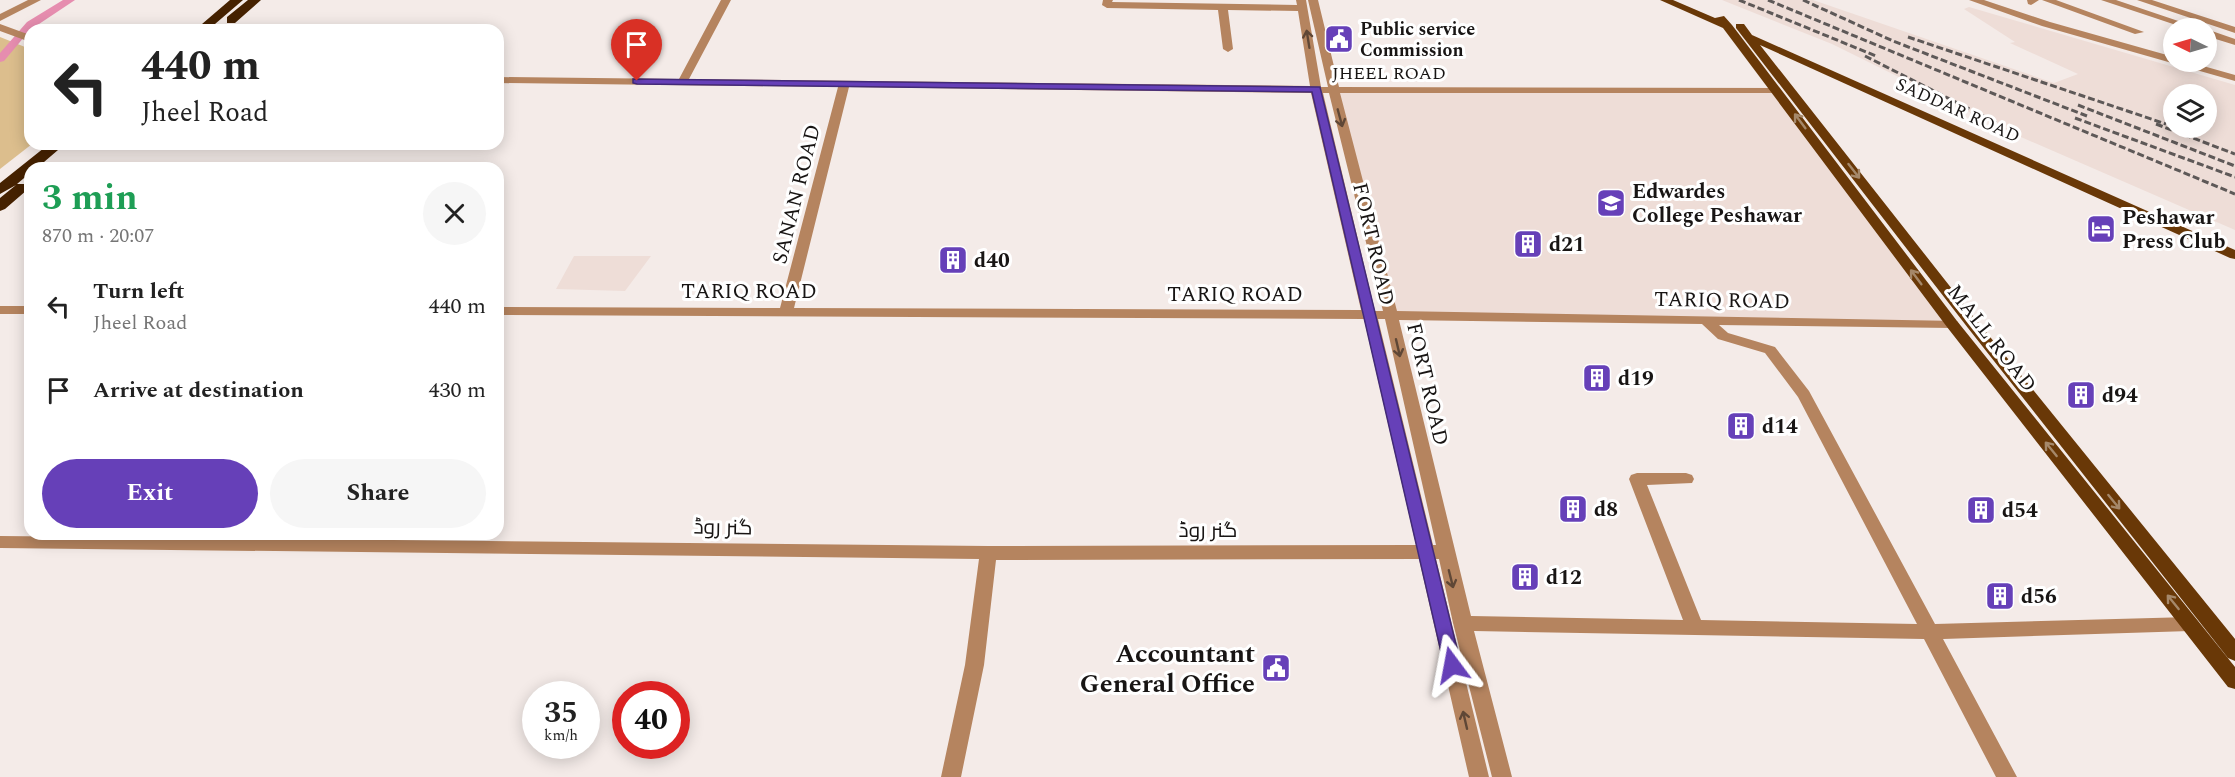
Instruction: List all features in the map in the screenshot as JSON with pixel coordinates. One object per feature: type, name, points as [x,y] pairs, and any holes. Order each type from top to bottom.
[{"type":"highway","points":[[208,24],[237,0]]},
{"type":"highway","points":[[226,24],[255,0]]},
{"type":"highway","points":[[35,162],[50,150]]},
{"type":"highway","points":[[52,162],[67,150]]},
{"type":"highway","points":[[0,190],[24,171]]},
{"type":"highway","points":[[0,206],[24,185]]},
{"type":"main road","name":"SADDAR ROAD","points":[[1665,0],[1735,27],[2235,245]]},
{"type":"main road","name":"MALL ROAD","points":[[1679,0],[1720,18],[1750,36],[1972,325],[2235,653]]},
{"type":"main road","name":"MALL ROAD","points":[[1735,27],[1776,90],[1952,324],[2235,681]]},
{"type":"main road","name":"SADDAR ROAD","points":[[1750,36],[2235,255]]},
{"type":"main road","name":"TARIQ ROAD","points":[[1952,324],[1972,325]]},
{"type":"street","points":[[24,34],[9,29],[0,19],[36,0]]},
{"type":"street","points":[[683,81],[726,0]]},
{"type":"street","points":[[1108,0],[1107,5],[1223,7],[1306,3]]},
{"type":"street","points":[[1974,0],[2046,24],[2163,57]]},
{"type":"street","points":[[2047,0],[2139,32]]},
{"type":"street","points":[[2106,0],[2163,18]]},
{"type":"street","points":[[2142,0],[2235,30]]},
{"type":"street","name":"FORT ROAD","points":[[1306,3],[1316,89],[1479,777]]},
{"type":"street","name":"FORT ROAD","points":[[1306,3],[1333,90],[1391,315],[1462,623],[1502,777]]},
{"type":"street","points":[[1223,7],[1228,49]]},
{"type":"street","points":[[2217,36],[2235,42]]},
{"type":"street","points":[[2214,72],[2235,78]]},
{"type":"street","name":"JHEEL ROAD","points":[[504,80],[1333,90],[1776,90]]},
{"type":"street","name":"SANAN ROAD","points":[[786,313],[844,84]]},
{"type":"street","points":[[0,310],[24,310]]},
{"type":"street","name":"TARIQ ROAD","points":[[504,311],[1391,315],[1952,324]]},
{"type":"street","points":[[1707,321],[1723,336],[1770,350],[1804,395],[2007,777]]},
{"type":"street","points":[[1686,479],[1637,479],[1695,628]]},
{"type":"street","name":"گنر روڈ","points":[[0,542],[988,553],[1445,552]]},
{"type":"street","points":[[951,777],[962,733],[980,633],[988,553]]},
{"type":"street","points":[[1462,623],[1930,633],[2190,624]]},
{"type":"shaded area","points":[[1722,0],[1813,0],[2054,83],[2078,74],[2010,43],[2015,42],[1964,9],[1969,7],[2163,64],[2163,72],[2191,72],[2235,85],[2235,230],[2014,134],[1832,44]]},
{"type":"shaded area","points":[[0,37],[24,47],[24,150],[0,169]]},
{"type":"shaded area","name":"Edwardes College Peshawar","points":[[1333,90],[1776,90],[1952,324],[1391,315]]},
{"type":"shaded area","points":[[574,256],[651,256],[625,291],[556,289]]},
{"type":"waterway","points":[[31,24],[70,0]]},
{"type":"waterway","points":[[0,59],[24,32]]},
{"type":"railway","points":[[1739,0],[1876,56]]},
{"type":"railway","points":[[1768,0],[2235,194]]},
{"type":"railway","points":[[1803,0],[1893,41],[2087,116]]},
{"type":"railway","points":[[1908,37],[2163,123]]},
{"type":"railway","points":[[1865,56],[1999,124]]},
{"type":"railway","points":[[2078,105],[2235,166]]},
{"type":"railway","points":[[2075,118],[2235,177]]},
{"type":"railway","points":[[2156,124],[2235,154]]},
{"type":"place","name":"Public service Commission","points":[[1339,39]]},
{"type":"place","name":"Edwardes College Peshawar","points":[[1611,203]]},
{"type":"place","name":"Peshawar Press Club","points":[[2101,229]]},
{"type":"place","name":"d21","points":[[1528,244]]},
{"type":"place","name":"d40","points":[[953,260]]},
{"type":"place","name":"d19","points":[[1597,378]]},
{"type":"place","name":"d94","points":[[2081,395]]},
{"type":"place","name":"d14","points":[[1741,426]]},
{"type":"place","name":"d8","points":[[1573,509]]},
{"type":"place","name":"d54","points":[[1981,510]]},
{"type":"place","name":"d12","points":[[1525,577]]},
{"type":"place","name":"d56","points":[[2000,596]]},
{"type":"place","name":"Accountant General Office","points":[[1276,668]]},
{"type":"route","points":[[637,81],[1316,89],[1452,665]]}]
